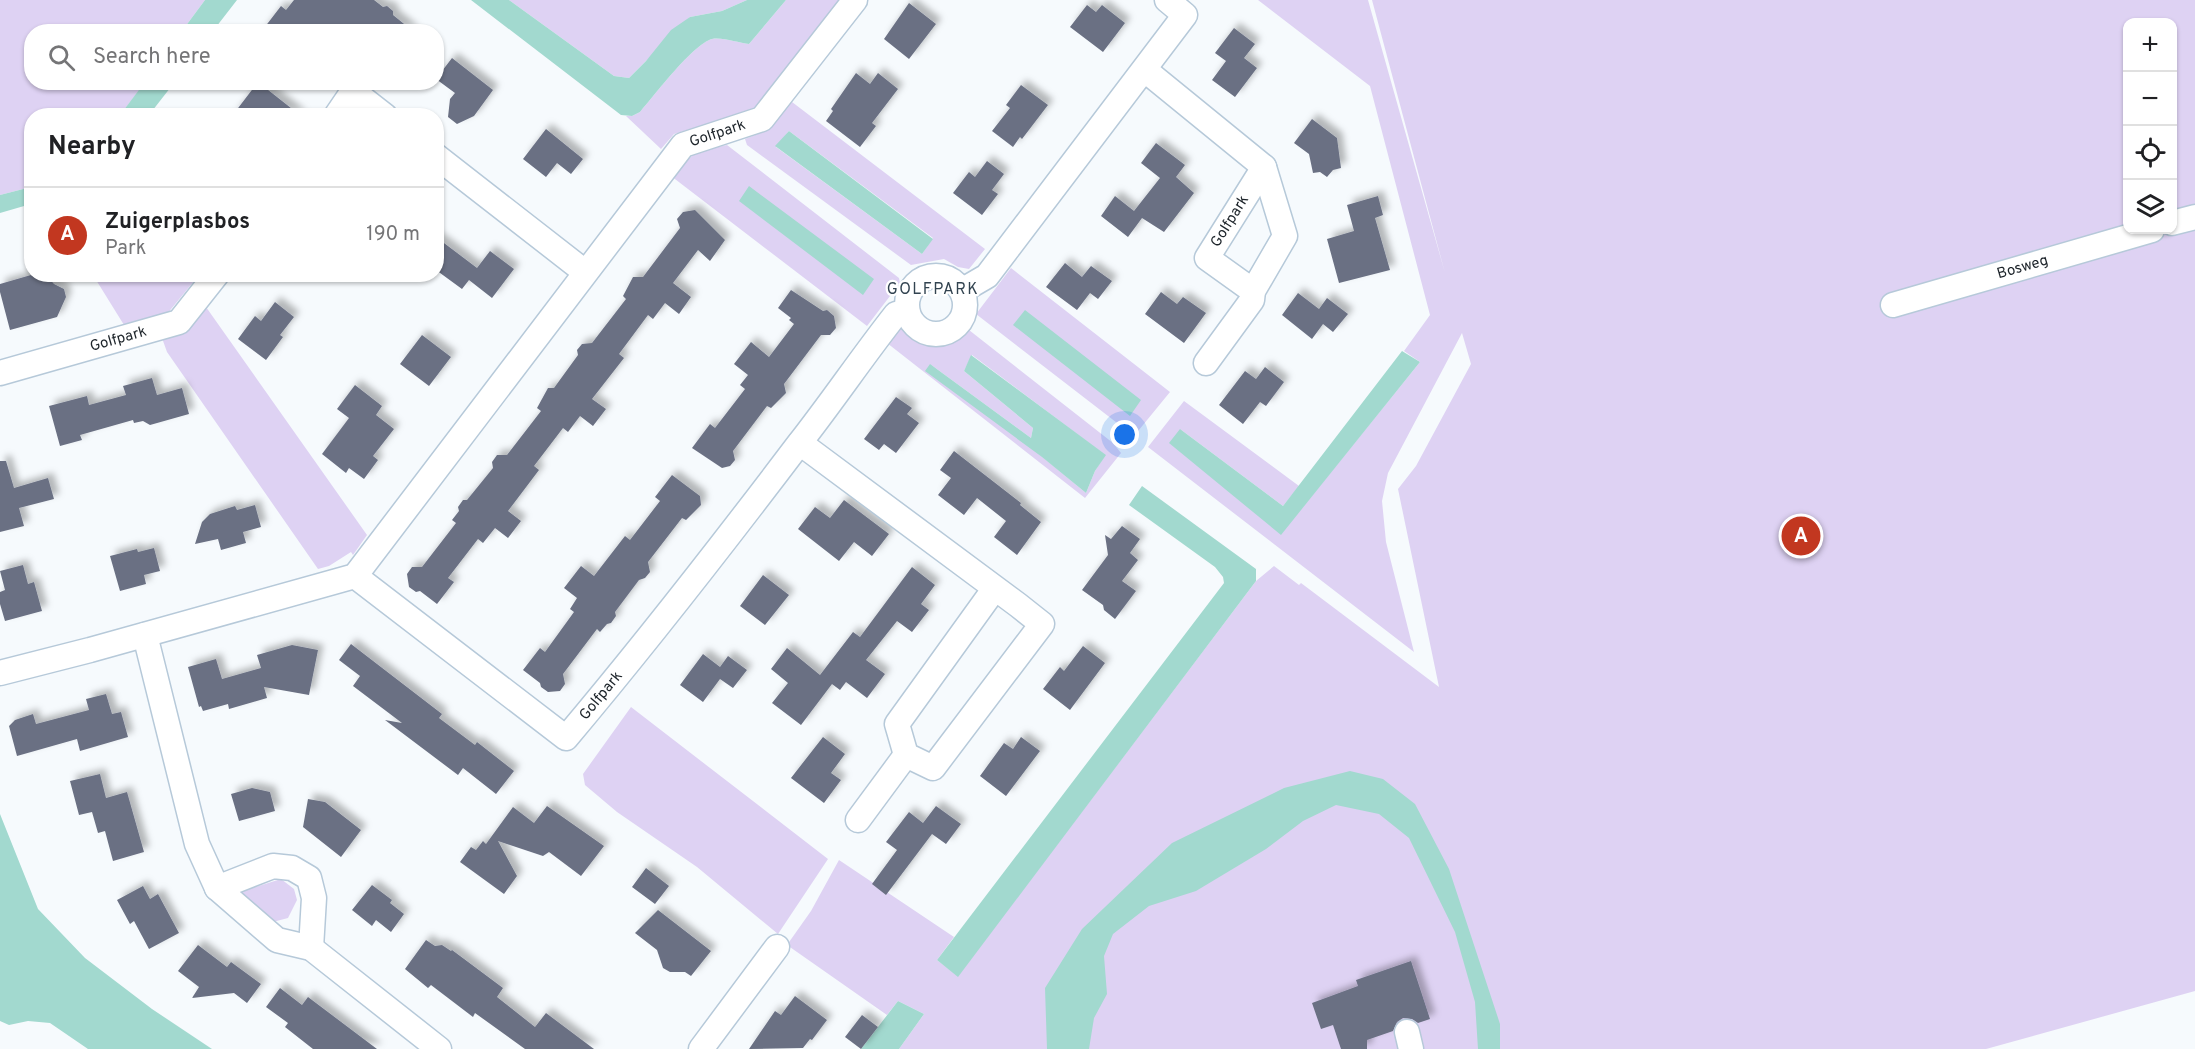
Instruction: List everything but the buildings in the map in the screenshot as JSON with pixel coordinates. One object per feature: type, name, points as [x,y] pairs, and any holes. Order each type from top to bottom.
[{"type":"street","name":"Golfpark","points":[[855,0],[762,119],[683,145],[355,576],[566,738],[643,646],[800,443],[849,374],[896,314],[907,311]]},
{"type":"street","points":[[963,290],[987,276],[1185,15],[1167,0]]},
{"type":"street","points":[[1145,70],[1264,167]]},
{"type":"street","points":[[341,108],[353,91],[375,108]]},
{"type":"street","points":[[444,162],[585,272]]},
{"type":"street","name":"Golfpark","points":[[1253,291],[1207,258],[1264,167]]},
{"type":"street","name":"Golfpark","points":[[1206,363],[1252,300],[1253,291],[1285,236],[1264,167]]},
{"type":"street","points":[[2177,222],[2195,217]]},
{"type":"street","name":"Bosweg","points":[[1893,305],[2138,234]]},
{"type":"street","points":[[929,275],[948,277],[963,290],[966,300],[966,311],[961,321],[948,333],[931,334],[915,327],[907,311],[907,298],[912,286],[929,275]]},
{"type":"street","name":"Golfpark","points":[[0,373],[179,322],[211,282]]},
{"type":"street","points":[[800,443],[995,588],[1041,624],[933,768],[906,755],[897,724],[995,588]]},
{"type":"street","points":[[0,673],[355,576]]},
{"type":"street","points":[[145,635],[197,844],[217,888],[277,940],[312,948],[439,1049]]},
{"type":"street","points":[[858,820],[906,755]]},
{"type":"street","points":[[217,888],[273,866],[292,868],[309,878],[314,898],[312,948]]},
{"type":"street","points":[[701,1049],[777,947]]},
{"type":"shaded area","points":[[0,0],[205,0],[187,24],[24,24],[24,90],[140,90],[125,108],[24,108],[24,189],[0,195]]},
{"type":"shaded area","points":[[205,0],[237,0],[218,24],[187,24]]},
{"type":"shaded area","points":[[471,0],[509,0],[614,76],[629,78],[671,30],[690,17],[722,11],[747,0],[786,0],[749,44],[725,39],[712,39],[704,43],[685,60],[640,112],[632,116],[621,115]]},
{"type":"shaded area","points":[[509,0],[747,0],[722,11],[690,17],[629,78],[614,76]]},
{"type":"shaded area","points":[[786,0],[841,0],[757,109],[674,134],[661,149],[626,116],[640,112],[685,60],[704,43],[712,39],[725,39],[749,44]]},
{"type":"shaded area","points":[[1258,0],[1368,0],[1445,273],[1372,0],[2195,0],[2195,991],[1986,1049],[899,1049],[924,1014],[898,1001],[887,1015],[787,945],[811,911],[839,860],[954,937],[937,960],[958,976],[1256,581],[1274,566],[1299,585],[1301,583],[1439,687],[1398,489],[1416,466],[1471,364],[1462,333],[1388,473],[1382,501],[1386,542],[1414,652],[1148,447],[1184,401],[1299,486],[1283,506],[1180,429],[1281,534],[1420,362],[1404,351],[1430,315],[1370,86]]},
{"type":"shaded area","points":[[139,90],[169,90],[154,108],[125,108]]},
{"type":"shaded area","points":[[792,102],[985,249],[969,269],[958,267],[944,259],[911,265],[747,145],[745,139],[768,130]],"holes":[[[789,131],[933,238],[922,254],[776,147]]]},
{"type":"shaded area","points":[[789,131],[933,239],[922,254],[775,146]]},
{"type":"shaded area","points":[[727,145],[899,278],[900,283],[867,326],[671,176],[696,152]]},
{"type":"shaded area","points":[[749,186],[874,279],[863,295],[739,201]]},
{"type":"shaded area","points":[[24,189],[24,206],[0,213],[0,195]]},
{"type":"shaded area","points":[[1011,268],[1170,392],[1134,436],[976,314]]},
{"type":"shaded area","points":[[97,282],[193,282],[167,314],[124,325]]},
{"type":"shaded area","points":[[206,307],[367,535],[353,555],[351,552],[329,566],[318,569],[167,352],[162,338]]},
{"type":"shaded area","points":[[1025,310],[1141,400],[1130,416],[1013,325]]},
{"type":"shaded area","points":[[900,327],[934,343],[949,340],[969,330],[1113,443],[1121,453],[1085,498],[887,343]],"holes":[[[972,355],[1105,455],[1086,493],[930,364],[1031,438],[1033,428],[964,371]]]},
{"type":"shaded area","points":[[1402,351],[1420,362],[1281,535],[1169,443],[1180,429],[1283,506]]},
{"type":"shaded area","points":[[971,355],[1106,455],[1095,471],[1086,493],[1042,457],[925,371],[930,364],[1031,438],[1033,428],[964,371]]},
{"type":"shaded area","points":[[1142,486],[1256,569],[1256,581],[958,977],[937,960],[1224,583],[1223,577],[1215,567],[1129,505]]},
{"type":"shaded area","points":[[631,707],[828,859],[778,934],[697,867],[617,812],[585,785],[583,774]]},
{"type":"shaded area","points":[[1350,771],[1383,779],[1415,804],[1449,869],[1500,1024],[1500,1049],[1478,1049],[1475,1002],[1455,932],[1409,838],[1379,814],[1336,805],[1303,821],[1266,849],[1196,891],[1149,906],[1113,934],[1104,956],[1107,994],[1094,1018],[1089,1049],[1047,1049],[1045,988],[1082,929],[1172,843],[1284,788]]},
{"type":"shaded area","points":[[0,814],[38,909],[85,958],[152,1009],[212,1049],[88,1049],[50,1023],[28,1021],[9,1025],[0,1021]]},
{"type":"shaded area","points":[[281,879],[294,889],[297,900],[288,918],[269,923],[233,894]]},
{"type":"shaded area","points":[[898,1001],[924,1014],[899,1049],[861,1049]]},
{"type":"place","name":"Zuigerplasbos","points":[[1801,536]]},
{"type":"district","name":"GOLFPARK","points":[[933,290]]}]
